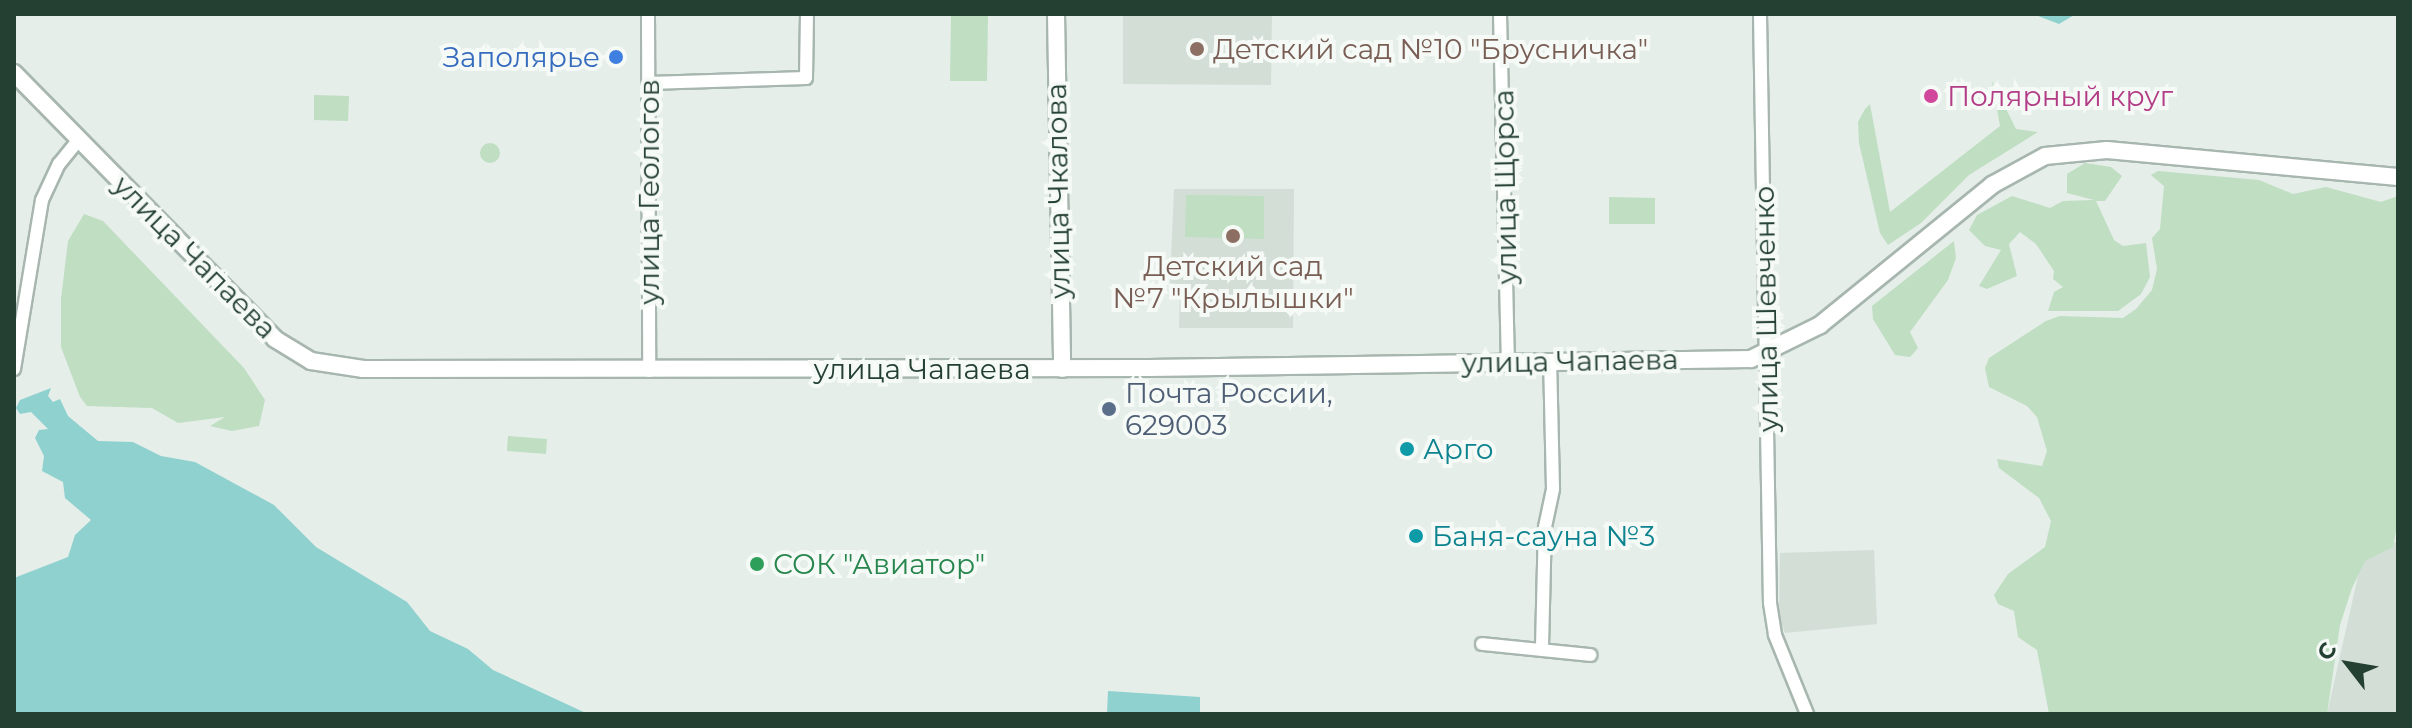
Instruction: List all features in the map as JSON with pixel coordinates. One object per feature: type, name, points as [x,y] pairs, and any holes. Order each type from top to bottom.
[{"type":"main road","name":"улица Чкалова","points":[[1056,14],[1062,369]]},
{"type":"main road","name":"улица Чапаева","points":[[14,73],[265,330],[311,361],[379,370],[1062,369],[1550,360],[1733,360],[1767,355],[1842,309],[1992,185],[2057,153],[2107,150],[2398,177]]},
{"type":"street","name":"улица Геологов","points":[[648,14],[649,371]]},
{"type":"street","points":[[649,83],[806,78],[807,14]]},
{"type":"street","name":"улица Щорса","points":[[1500,14],[1508,361]]},
{"type":"street","name":"улица Шевченко","points":[[1760,14],[1770,603],[1775,635],[1807,714]]},
{"type":"street","points":[[14,369],[42,200],[51,178],[79,139]]},
{"type":"street","points":[[1542,646],[1545,527],[1553,489],[1550,360]]},
{"type":"street","points":[[1482,644],[1542,646],[1590,655]]},
{"type":"shaded area","name":"Детский сад №10 \"Брусничка\"","points":[[1123,14],[1272,14],[1271,85],[1123,84]]},
{"type":"shaded area","name":"Детский сад №7 \"Крылышки\"","points":[[1174,189],[1294,189],[1293,328],[1179,328],[1180,284],[1170,283]]},
{"type":"shaded area","points":[[2398,542],[2398,714],[2327,714],[2365,545]]},
{"type":"shaded area","points":[[1874,550],[1877,624],[1785,633],[1779,618],[1780,553]]},
{"type":"green space","points":[[951,14],[988,14],[987,81],[950,81]]},
{"type":"green space","points":[[1992,81],[2016,129],[2038,132],[1969,175],[1921,223],[1888,245],[1880,233],[1859,143],[1858,122],[1865,109],[1870,104],[1890,212],[2000,126]]},
{"type":"green space","points":[[314,95],[349,96],[348,121],[314,120]]},
{"type":"green space","points":[[490,143],[497,146],[500,153],[497,160],[490,163],[483,160],[480,153],[483,146]]},
{"type":"green space","points":[[2085,163],[2111,167],[2122,176],[2105,201],[2096,201],[2114,240],[2123,246],[2146,243],[2150,277],[2141,294],[2118,311],[2048,311],[2054,292],[2063,287],[2053,279],[2054,271],[2036,244],[2020,232],[2009,244],[2017,276],[1987,289],[1979,286],[2001,250],[1985,246],[1969,230],[1977,215],[2012,196],[2050,208],[2063,201],[2094,200],[2067,193],[2067,174]]},
{"type":"green space","points":[[2158,171],[2259,180],[2293,194],[2326,187],[2381,202],[2398,196],[2398,520],[2393,547],[2365,561],[2352,588],[2340,625],[2327,714],[2049,714],[2037,650],[2018,637],[2014,611],[1998,604],[1994,595],[2008,574],[2045,547],[2051,521],[2039,498],[1999,468],[1997,459],[2042,466],[2047,451],[2037,417],[2027,406],[1989,387],[1985,368],[1989,358],[2046,321],[2060,316],[2123,318],[2136,309],[2152,290],[2157,269],[2152,238],[2160,229],[2164,186],[2151,175]]},
{"type":"green space","points":[[1186,195],[1264,196],[1264,239],[1185,237]]},
{"type":"green space","points":[[1609,197],[1655,198],[1655,224],[1609,224]]},
{"type":"green space","points":[[84,214],[103,221],[244,368],[265,400],[259,426],[232,431],[210,426],[225,417],[178,423],[152,408],[87,406],[80,397],[61,347],[61,299],[68,241]]},
{"type":"green space","points":[[1954,241],[1956,258],[1948,280],[1910,332],[1918,348],[1910,357],[1895,355],[1873,319],[1872,306]]},
{"type":"green space","points":[[508,436],[547,439],[546,454],[507,451]]},
{"type":"water","points":[[2033,14],[2076,14],[2059,24]]},
{"type":"water","points":[[51,388],[48,396],[53,402],[60,399],[68,416],[98,441],[133,442],[161,456],[195,462],[274,505],[316,547],[407,602],[430,631],[468,649],[493,670],[588,714],[14,714],[14,578],[68,557],[75,535],[91,520],[65,498],[63,482],[42,471],[44,456],[35,438],[39,430],[48,429],[31,412],[20,414],[16,408],[20,400]]},
{"type":"water","points":[[1108,691],[1200,697],[1200,714],[1107,714]]},
{"type":"place","name":"Детский сад №10 \"Брусничка\"","points":[[1197,49]]},
{"type":"place","name":"Заполярье","points":[[616,57]]},
{"type":"place","name":"Полярный круг","points":[[1931,96]]},
{"type":"place","name":"Детский сад №7 \"Крылышки\"","points":[[1233,236]]},
{"type":"place","name":"Почта России, 629003","points":[[1109,409]]},
{"type":"place","name":"Арго","points":[[1407,449]]},
{"type":"place","name":"Баня-сауна №3","points":[[1416,536]]},
{"type":"place","name":"СОК \"Авиатор\"","points":[[757,564]]}]
